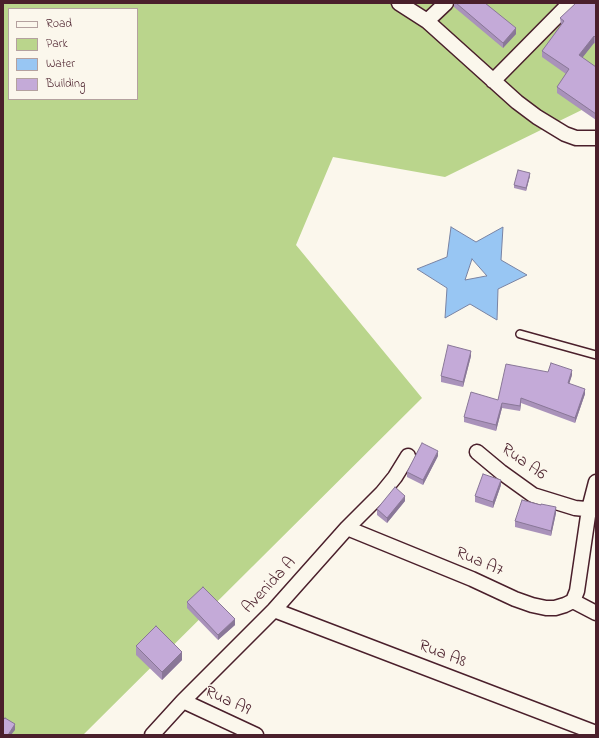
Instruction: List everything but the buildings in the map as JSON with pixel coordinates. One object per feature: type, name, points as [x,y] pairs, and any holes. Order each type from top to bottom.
[{"type":"street","points":[[400,3],[427,21],[493,81],[537,117],[558,131],[576,138],[596,138]]},
{"type":"street","points":[[427,21],[446,3]]},
{"type":"street","points":[[493,81],[570,3]]},
{"type":"street","name":"Rua A6","points":[[477,452],[501,472],[533,495],[575,508],[593,510]]},
{"type":"street","name":"Avenida A","points":[[152,735],[183,701],[274,610],[347,528],[382,493],[395,477],[408,456]]},
{"type":"street","points":[[596,482],[593,510],[577,591],[573,601],[596,613]]},
{"type":"street","name":"Rua A7","points":[[347,528],[532,605],[555,608],[566,606],[573,601]]},
{"type":"street","name":"Rua A8","points":[[274,610],[596,733]]},
{"type":"street","name":"Rua A9","points":[[183,701],[256,735]]},
{"type":"lane","points":[[520,334],[596,355]]},
{"type":"green space","points":[[3,3],[596,3],[596,103],[445,177],[333,157],[296,245],[422,398],[83,735],[3,735]]},
{"type":"water","points":[[451,227],[476,242],[503,227],[501,260],[527,275],[498,289],[497,320],[470,304],[445,318],[447,288],[417,269],[447,257]],"holes":[[[472,259],[487,276],[465,280]]]}]
